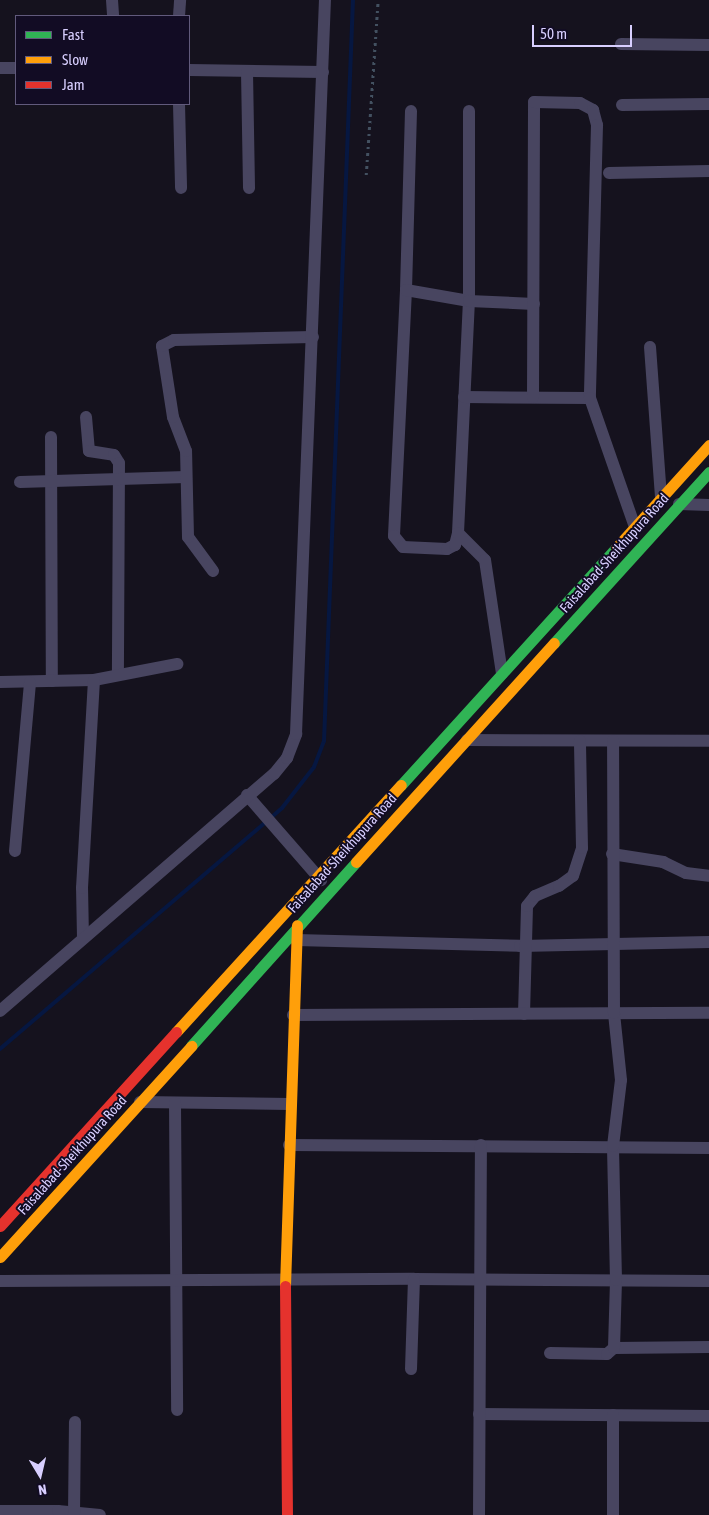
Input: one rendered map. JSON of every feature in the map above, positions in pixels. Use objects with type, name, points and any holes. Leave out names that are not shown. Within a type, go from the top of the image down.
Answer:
[{"type":"main road","name":"Faisalabad-Sheikhupura Road","points":[[0,1226],[709,446]]},
{"type":"main road","name":"Faisalabad-Sheikhupura Road","points":[[0,1257],[329,889],[709,472]]},
{"type":"main road","points":[[287,1515],[284,1408],[286,1279],[297,925]]},
{"type":"street","points":[[112,0],[113,15]]},
{"type":"street","points":[[179,15],[180,0]]},
{"type":"street","points":[[0,1011],[281,766],[296,734],[326,0]]},
{"type":"street","points":[[621,44],[709,45]]},
{"type":"street","points":[[0,68],[15,68]]},
{"type":"street","points":[[190,70],[323,72]]},
{"type":"street","points":[[247,72],[249,188]]},
{"type":"street","points":[[533,397],[534,102],[580,103],[593,110],[597,125],[590,398],[635,526]]},
{"type":"street","points":[[622,105],[709,104]]},
{"type":"street","points":[[179,105],[181,188]]},
{"type":"street","points":[[410,111],[406,290],[394,536],[403,547],[447,549],[455,545],[458,533],[469,301],[469,111]]},
{"type":"street","points":[[609,173],[709,171]]},
{"type":"street","points":[[406,290],[469,301],[534,304]]},
{"type":"street","points":[[213,570],[188,537],[186,451],[173,417],[161,351],[164,343],[313,337]]},
{"type":"street","points":[[650,346],[661,498]]},
{"type":"street","points":[[464,397],[590,398]]},
{"type":"street","points":[[86,416],[89,451],[116,456],[119,478],[118,675]]},
{"type":"street","points":[[50,436],[52,682]]},
{"type":"street","points":[[20,482],[186,477]]},
{"type":"street","points":[[679,504],[709,505]]},
{"type":"street","points":[[458,533],[485,560],[502,674]]},
{"type":"street","points":[[0,682],[94,680],[177,664]]},
{"type":"street","points":[[83,938],[82,888],[94,680]]},
{"type":"street","points":[[15,851],[30,682]]},
{"type":"street","points":[[466,740],[709,741]]},
{"type":"street","points":[[524,1014],[525,911],[530,899],[564,884],[573,876],[579,862],[584,837],[580,741]]},
{"type":"street","points":[[613,741],[614,1013],[621,1080],[613,1146],[616,1280],[614,1348]]},
{"type":"street","points":[[247,795],[329,889]]},
{"type":"street","points":[[612,854],[663,862],[686,873],[709,876]]},
{"type":"street","points":[[296,940],[524,946],[709,942]]},
{"type":"street","points":[[293,1015],[709,1013]]},
{"type":"street","points":[[138,1102],[290,1104]]},
{"type":"street","points":[[175,1103],[174,1281],[177,1410]]},
{"type":"street","points":[[289,1145],[709,1148]]},
{"type":"street","points":[[479,1515],[481,1145]]},
{"type":"street","points":[[0,1281],[286,1279],[709,1281]]},
{"type":"street","points":[[411,1369],[414,1279]]},
{"type":"street","points":[[550,1353],[604,1354],[614,1348],[709,1347]]},
{"type":"street","points":[[479,1414],[709,1416]]},
{"type":"street","points":[[613,1415],[613,1515]]},
{"type":"street","points":[[74,1513],[75,1422]]},
{"type":"street","points":[[0,1511],[100,1515]]},
{"type":"path","points":[[366,175],[378,0]]},
{"type":"waterway","points":[[0,1049],[282,808],[314,767],[324,741],[353,0]]},
{"type":"traffic: fast","points":[[554,643],[709,472]]},
{"type":"traffic: fast","points":[[401,785],[616,548]]},
{"type":"traffic: fast","points":[[191,1046],[356,862]]},
{"type":"traffic: slow","points":[[616,548],[709,445]]},
{"type":"traffic: slow","points":[[356,862],[554,643]]},
{"type":"traffic: slow","points":[[176,1032],[401,785]]},
{"type":"traffic: slow","points":[[285,1286],[297,925]]},
{"type":"traffic: slow","points":[[0,1257],[191,1046]]},
{"type":"traffic: jam","points":[[0,1226],[176,1032]]},
{"type":"traffic: jam","points":[[285,1286],[287,1515]]}]
